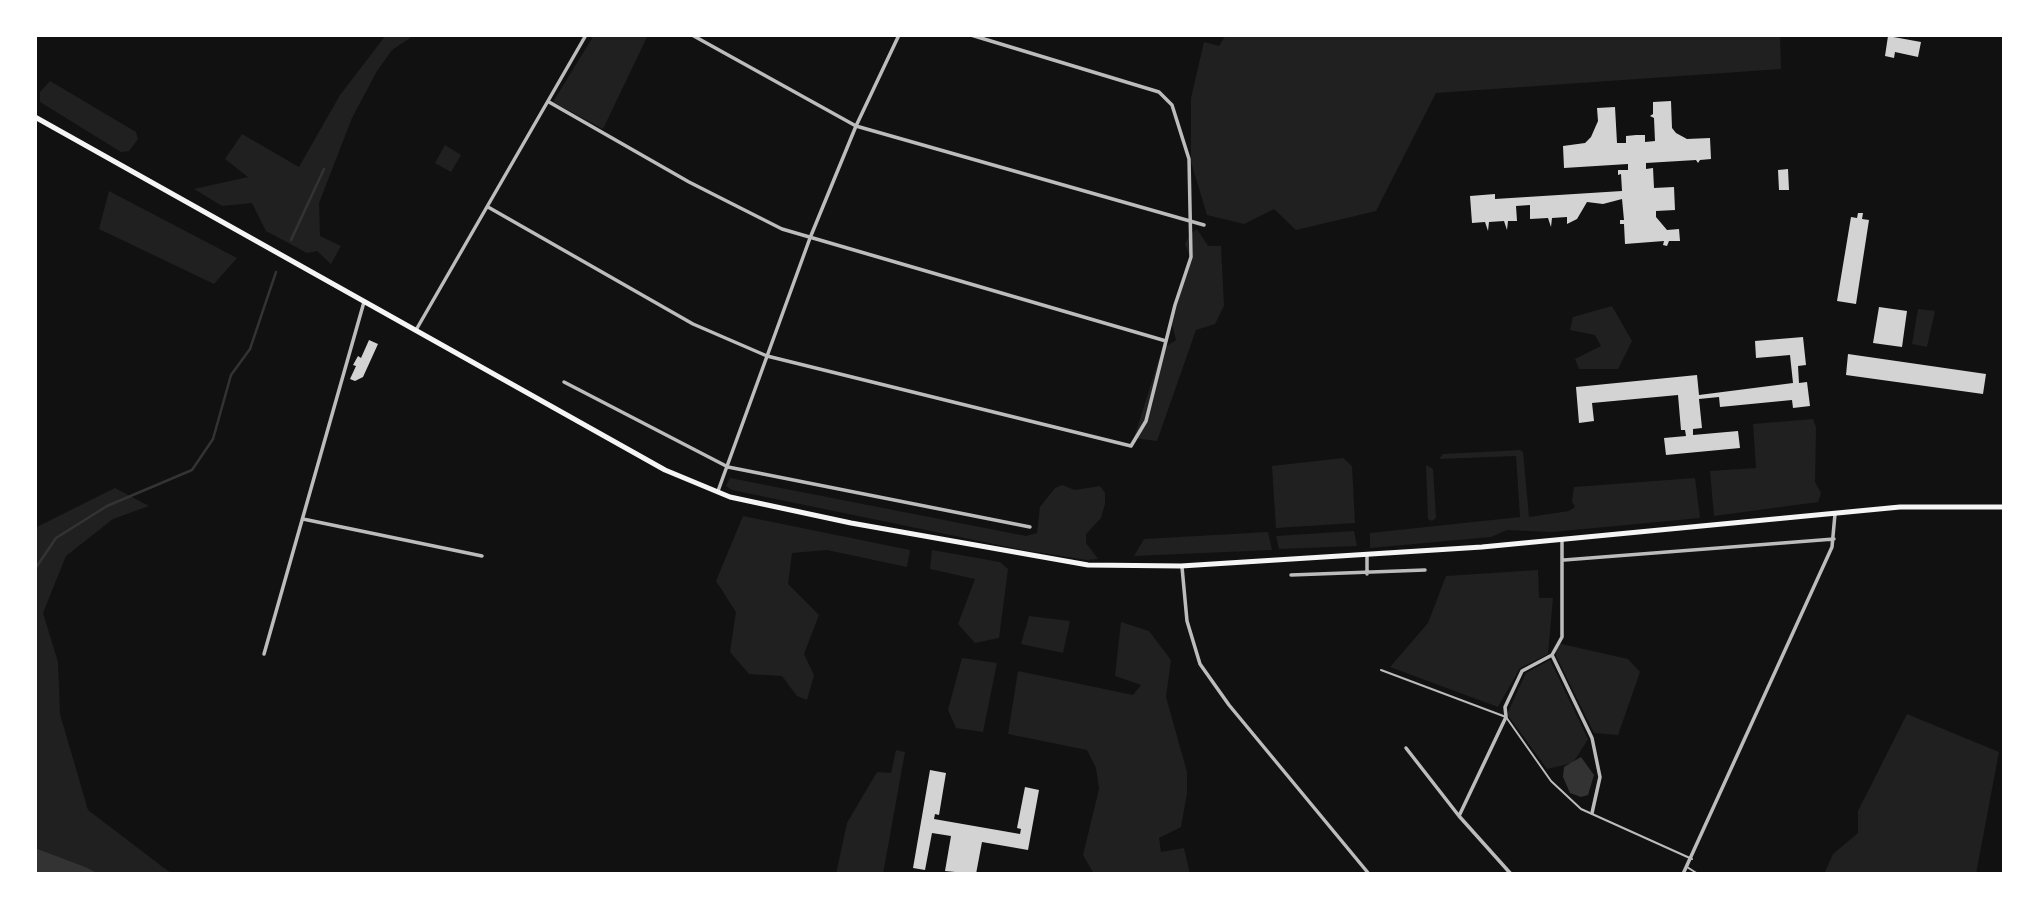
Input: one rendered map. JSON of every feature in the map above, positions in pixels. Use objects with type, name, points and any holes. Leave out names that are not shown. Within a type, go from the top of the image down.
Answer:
[{"type":"main road","points":[[35,117],[665,470],[718,493],[851,523],[1088,565],[1181,566],[1562,540],[1940,505],[2004,507]]},
{"type":"street","points":[[415,331],[586,35]]},
{"type":"street","points":[[692,35],[856,126],[1204,225]]},
{"type":"street","points":[[718,493],[810,238],[856,126],[899,35]]},
{"type":"street","points":[[488,207],[693,324],[767,356],[1131,446],[1146,421],[1191,257],[1189,159],[1172,105],[1159,92],[971,35]]},
{"type":"street","points":[[549,102],[689,182],[782,229],[1166,341]]},
{"type":"street","points":[[264,654],[364,302]]},
{"type":"street","points":[[564,382],[728,467],[1030,527]]},
{"type":"street","points":[[1683,874],[1835,539],[1835,513]]},
{"type":"street","points":[[303,519],[482,556]]},
{"type":"street","points":[[1564,560],[1835,539]]},
{"type":"street","points":[[1459,816],[1506,717],[1505,707],[1522,671],[1552,655],[1562,636],[1562,540]]},
{"type":"street","points":[[1367,555],[1367,574]]},
{"type":"street","points":[[1181,566],[1187,621],[1200,664],[1229,705],[1369,874]]},
{"type":"street","points":[[1291,575],[1425,570]]},
{"type":"street","points":[[1552,655],[1592,738],[1600,777],[1592,813]]},
{"type":"street","points":[[1406,748],[1459,816],[1511,874]]},
{"type":"lane","points":[[1381,670],[1506,717],[1551,781],[1581,809],[1692,859]]},
{"type":"lane","points":[[1686,866],[1698,874]]},
{"type":"shaded area","points":[[386,35],[411,35],[392,50],[377,71],[352,118],[319,203],[320,236],[341,246],[331,264],[317,251],[307,253],[266,231],[252,203],[222,206],[194,189],[248,177],[225,159],[242,134],[299,167],[340,95]]},
{"type":"shaded area","points":[[594,35],[648,35],[603,129],[553,102]]},
{"type":"shaded area","points":[[1226,35],[1780,35],[1781,69],[1436,93],[1376,211],[1296,230],[1274,209],[1244,224],[1207,215],[1191,162],[1191,98],[1204,42],[1219,46]]},
{"type":"shaded area","points":[[50,81],[136,132],[138,139],[129,151],[121,152],[40,102],[40,92]]},
{"type":"shaded area","points":[[445,145],[461,155],[451,172],[435,163]]},
{"type":"shaded area","points":[[109,191],[237,258],[214,284],[99,229]]},
{"type":"shaded area","points":[[1197,229],[1208,246],[1221,246],[1224,306],[1215,324],[1196,330],[1157,441],[1134,438],[1162,349],[1176,340],[1172,324],[1190,257],[1185,244],[1190,234]]},
{"type":"shaded area","points":[[1612,306],[1632,341],[1618,369],[1579,369],[1575,359],[1601,346],[1595,335],[1570,330],[1573,317]]},
{"type":"shaded area","points":[[1918,309],[1935,311],[1927,347],[1912,344]]},
{"type":"shaded area","points":[[1813,419],[1816,427],[1815,482],[1821,493],[1818,502],[1714,516],[1710,471],[1756,468],[1753,424]]},
{"type":"shaded area","points":[[1523,452],[1529,517],[1569,511],[1575,507],[1572,501],[1574,487],[1695,478],[1700,518],[1552,532],[1507,530],[1491,537],[1370,548],[1370,533],[1520,517],[1516,456],[1439,459],[1443,454]]},
{"type":"shaded area","points":[[1343,458],[1352,466],[1355,523],[1276,528],[1272,466]]},
{"type":"shaded area","points":[[1426,465],[1433,469],[1436,518],[1432,521],[1428,519]]},
{"type":"shaded area","points":[[730,478],[1026,536],[1037,533],[1040,507],[1055,488],[1062,485],[1075,490],[1100,486],[1105,493],[1101,518],[1086,534],[1086,543],[1098,559],[1087,560],[1023,550],[732,490],[726,486]]},
{"type":"shaded area","points":[[115,488],[149,506],[113,519],[66,556],[43,613],[58,662],[60,714],[88,810],[168,871],[178,874],[99,874],[35,848],[35,528]]},
{"type":"shaded area","points":[[743,516],[910,550],[907,567],[827,550],[792,553],[788,584],[819,615],[804,654],[814,675],[807,700],[797,696],[782,676],[749,674],[730,652],[736,612],[716,581]]},
{"type":"shaded area","points":[[1354,531],[1357,546],[1279,549],[1276,536]]},
{"type":"shaded area","points":[[1268,532],[1272,550],[1134,556],[1144,539]]},
{"type":"shaded area","points":[[932,550],[1000,562],[1008,569],[999,638],[975,643],[958,624],[975,579],[930,569]]},
{"type":"shaded area","points":[[1538,570],[1539,598],[1553,598],[1548,654],[1520,668],[1498,707],[1390,667],[1428,623],[1446,576]]},
{"type":"shaded area","points":[[1029,616],[1070,621],[1063,653],[1021,644]]},
{"type":"shaded area","points":[[1121,622],[1149,631],[1171,660],[1166,697],[1187,772],[1187,793],[1181,827],[1159,838],[1161,852],[1184,848],[1190,874],[1094,874],[1083,855],[1099,789],[1096,768],[1087,750],[1008,734],[1018,671],[1133,695],[1141,685],[1115,676]]},
{"type":"shaded area","points":[[1557,643],[1628,659],[1640,672],[1618,735],[1594,733],[1556,656]]},
{"type":"shaded area","points":[[962,658],[997,663],[983,732],[956,728],[948,710]]},
{"type":"shaded area","points":[[1550,660],[1588,739],[1573,763],[1547,769],[1507,714],[1526,673]]},
{"type":"shaded area","points":[[1907,714],[1999,752],[1976,874],[1824,874],[1833,854],[1858,833],[1858,811]]},
{"type":"shaded area","points":[[896,750],[905,752],[883,874],[836,874],[847,823],[877,772],[891,773]]},
{"type":"shaded area","points":[[1581,757],[1594,775],[1588,795],[1581,797],[1570,793],[1563,777],[1564,767]]},
{"type":"shaded area","points":[[35,848],[85,867],[99,874],[35,874]]},
{"type":"building","points":[[1888,36],[1921,42],[1918,57],[1895,52],[1894,58],[1885,56]]},
{"type":"building","points":[[1671,101],[1672,128],[1676,133],[1687,139],[1710,138],[1711,159],[1700,160],[1698,163],[1696,160],[1646,163],[1646,169],[1653,168],[1654,188],[1674,187],[1675,210],[1656,211],[1656,217],[1667,230],[1679,229],[1680,241],[1669,241],[1667,246],[1663,245],[1664,241],[1625,244],[1624,224],[1620,224],[1620,220],[1624,220],[1622,199],[1603,204],[1587,202],[1577,219],[1567,224],[1567,217],[1552,218],[1551,227],[1548,218],[1530,219],[1530,205],[1516,206],[1517,221],[1508,221],[1507,230],[1504,221],[1489,222],[1488,231],[1485,222],[1472,223],[1470,196],[1495,194],[1495,199],[1622,191],[1621,174],[1618,175],[1618,170],[1628,170],[1628,164],[1564,168],[1563,146],[1585,143],[1591,137],[1598,121],[1597,108],[1615,107],[1617,143],[1626,143],[1626,136],[1636,135],[1645,135],[1645,142],[1655,141],[1654,118],[1650,116],[1653,114],[1653,102]]},
{"type":"building","points":[[1788,169],[1789,190],[1779,190],[1778,170]]},
{"type":"building","points":[[1858,213],[1863,213],[1862,219],[1869,220],[1856,304],[1837,301],[1851,217],[1857,218]]},
{"type":"building","points":[[1879,307],[1907,311],[1902,347],[1873,343]]},
{"type":"building","points":[[1803,337],[1806,365],[1798,366],[1799,383],[1807,382],[1810,406],[1793,408],[1792,400],[1720,407],[1719,397],[1699,399],[1702,428],[1693,429],[1693,435],[1738,431],[1740,448],[1666,455],[1664,438],[1686,436],[1685,430],[1681,430],[1678,395],[1592,403],[1594,421],[1579,423],[1576,387],[1697,375],[1699,395],[1793,383],[1790,355],[1756,358],[1755,341]]},
{"type":"building","points":[[369,340],[378,344],[363,377],[355,381],[350,379],[356,366],[353,365],[358,356],[361,358]]},
{"type":"building","points":[[1848,354],[1986,374],[1983,394],[1846,375]]},
{"type":"building","points":[[930,770],[946,773],[939,815],[935,814],[934,819],[1020,834],[1021,829],[1017,828],[1025,787],[1039,790],[1028,850],[982,842],[976,874],[945,871],[951,836],[932,833],[925,870],[913,868]]},
{"type":"waterway","points":[[291,240],[324,169]]},
{"type":"waterway","points":[[35,569],[56,538],[107,506],[192,470],[213,439],[231,375],[250,349],[276,272]]}]
